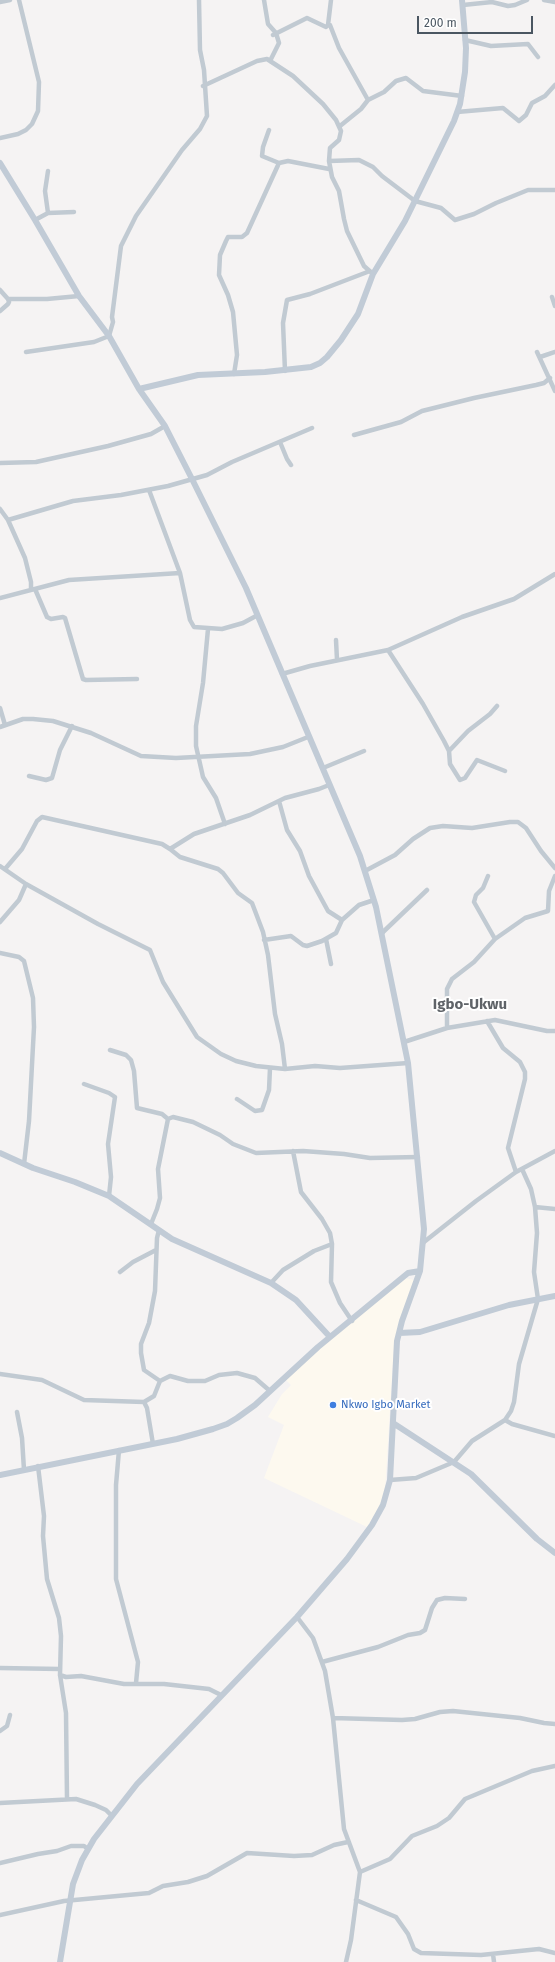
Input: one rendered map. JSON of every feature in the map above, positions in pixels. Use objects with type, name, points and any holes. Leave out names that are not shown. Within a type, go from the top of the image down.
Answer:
[{"type":"main road","points":[[139,389],[198,375],[234,374],[311,367],[320,363],[327,357],[342,340],[358,314],[371,273],[415,201],[457,112],[462,96],[465,72],[465,40],[462,2]]},
{"type":"main road","points":[[0,163],[79,296],[109,336],[139,389],[165,426],[246,588],[256,616],[308,737],[323,768],[365,871],[382,932],[408,1062],[418,1157],[424,1242],[418,1279],[399,1333],[395,1364],[390,1480],[383,1505],[372,1525],[347,1559],[297,1617],[137,1784],[88,1849],[76,1874],[69,1900],[60,1962]]},
{"type":"main road","points":[[0,1153],[24,1164],[109,1196],[187,1247],[271,1283],[296,1300],[330,1337]]},
{"type":"main road","points":[[0,1475],[38,1466],[152,1444],[213,1430],[227,1424],[237,1418],[270,1391],[330,1337],[352,1321],[405,1276],[412,1272],[420,1271]]},
{"type":"main road","points":[[405,1276],[418,1279]]},
{"type":"main road","points":[[399,1333],[420,1332],[435,1329],[509,1305],[555,1296]]},
{"type":"main road","points":[[392,1423],[454,1462],[482,1483],[523,1525],[555,1553]]},
{"type":"street","points":[[0,2],[10,0]]},
{"type":"street","points":[[0,138],[18,134],[26,130],[32,124],[38,111],[38,82],[19,0]]},
{"type":"street","points":[[26,352],[94,342],[109,336],[113,322],[112,317],[121,246],[136,216],[204,121],[207,111],[203,86],[204,70],[199,37],[199,0]]},
{"type":"street","points":[[264,0],[268,24],[279,43],[270,61]]},
{"type":"street","points":[[331,0],[328,25],[330,25],[338,48],[368,100]]},
{"type":"street","points":[[462,2],[492,2],[508,6],[515,5],[526,0]]},
{"type":"street","points":[[544,0],[555,2]]},
{"type":"street","points":[[274,34],[307,18],[323,27],[328,25]]},
{"type":"street","points":[[465,40],[491,46],[528,44],[538,57]]},
{"type":"street","points":[[203,86],[257,61],[267,59],[293,76],[312,92],[340,126],[341,135],[339,140],[330,148],[329,169],[339,191],[347,231],[364,266],[371,273],[310,294],[287,300],[283,323],[285,370]]},
{"type":"street","points":[[340,126],[361,110],[368,100],[384,92],[396,81],[406,78],[423,92],[462,96]]},
{"type":"street","points":[[457,112],[503,108],[519,121],[526,115],[532,103],[545,96],[555,85]]},
{"type":"street","points":[[269,130],[263,147],[262,156],[279,163],[288,161],[329,169]]},
{"type":"street","points":[[329,161],[359,160],[373,167],[382,176],[415,201],[441,208],[455,220],[474,214],[528,190],[555,190]]},
{"type":"street","points":[[234,374],[237,354],[233,312],[228,295],[219,275],[220,255],[228,237],[242,237],[247,233],[279,163]]},
{"type":"street","points":[[48,171],[45,191],[48,213]]},
{"type":"street","points":[[35,220],[48,213],[74,212]]},
{"type":"street","points":[[0,290],[9,302],[0,311]]},
{"type":"street","points":[[8,299],[47,300],[79,296]]},
{"type":"street","points":[[552,297],[555,306]]},
{"type":"street","points":[[537,352],[555,391]]},
{"type":"street","points":[[540,357],[555,352]]},
{"type":"street","points":[[354,435],[401,422],[422,411],[544,383],[550,378]]},
{"type":"street","points":[[0,463],[36,462],[108,446],[151,434],[165,426]]},
{"type":"street","points":[[8,520],[73,501],[149,490],[207,475],[232,462],[312,428]]},
{"type":"street","points":[[280,442],[287,459],[292,465]]},
{"type":"street","points":[[149,490],[180,574],[191,624],[194,627],[208,629],[233,626],[256,616]]},
{"type":"street","points":[[0,509],[8,520],[25,558],[33,589],[47,616],[51,619],[65,618],[83,678],[86,680],[137,679]]},
{"type":"street","points":[[0,598],[69,580],[180,574]]},
{"type":"street","points":[[282,674],[310,666],[388,650],[462,618],[514,599],[555,574]]},
{"type":"street","points":[[208,629],[203,683],[196,726],[198,758],[203,777],[216,798],[225,824]]},
{"type":"street","points":[[336,640],[337,660]]},
{"type":"street","points":[[388,650],[423,704],[448,751],[450,764],[460,780],[465,778],[476,760],[505,771]]},
{"type":"street","points":[[448,751],[468,731],[490,714],[497,706]]},
{"type":"street","points":[[0,708],[2,726],[23,720],[33,719],[72,726],[142,756],[198,758],[250,754],[283,747],[308,737]]},
{"type":"street","points":[[29,776],[46,780],[52,778],[60,750],[72,726]]},
{"type":"street","points":[[323,768],[364,751]]},
{"type":"street","points":[[170,849],[194,834],[225,824],[279,801],[329,785]]},
{"type":"street","points":[[279,801],[287,830],[300,851],[309,876],[328,911],[342,920]]},
{"type":"street","points":[[5,869],[22,849],[37,820],[42,817],[162,844],[180,857],[218,869],[223,873],[235,890],[252,904],[264,940],[285,1069]]},
{"type":"street","points":[[365,871],[395,855],[413,839],[430,828],[443,826],[472,828],[510,822],[518,822],[526,828],[546,858],[555,868]]},
{"type":"street","points":[[0,866],[26,884],[98,924],[150,950],[163,982],[197,1037],[221,1054],[236,1061],[270,1068],[285,1069],[315,1066],[340,1068],[408,1062]]},
{"type":"street","points":[[488,876],[483,888],[476,895],[474,902],[495,939]]},
{"type":"street","points":[[447,1028],[447,989],[452,980],[474,962],[495,939],[525,918],[548,911],[549,891],[555,876]]},
{"type":"street","points":[[0,922],[14,906],[26,884]]},
{"type":"street","points":[[382,932],[427,890]]},
{"type":"street","points":[[264,940],[291,936],[303,945],[307,946],[326,939],[336,933],[342,920],[359,905],[374,900]]},
{"type":"street","points":[[326,939],[331,964]]},
{"type":"street","points":[[0,953],[19,958],[24,961],[33,998],[34,1028],[29,1121],[24,1164]]},
{"type":"street","points":[[404,1042],[447,1028],[495,1020],[547,1031],[555,1030]]},
{"type":"street","points":[[487,1021],[503,1048],[520,1062],[525,1075],[508,1148],[516,1172]]},
{"type":"street","points":[[110,1050],[126,1055],[131,1060],[134,1071],[137,1108],[162,1114],[168,1118],[173,1117],[193,1122],[233,1144],[256,1153],[293,1151],[338,1153],[370,1158],[418,1157]]},
{"type":"street","points":[[237,1099],[255,1111],[262,1110],[269,1090],[270,1068]]},
{"type":"street","points":[[84,1084],[115,1097],[108,1144],[111,1177],[109,1196]]},
{"type":"street","points":[[151,1224],[160,1198],[158,1169],[168,1118]]},
{"type":"street","points":[[424,1242],[516,1172],[555,1150]]},
{"type":"street","points":[[293,1151],[301,1192],[322,1219],[330,1233],[332,1244],[331,1282],[340,1303],[352,1321]]},
{"type":"street","points":[[390,1480],[416,1478],[454,1462],[472,1441],[505,1420],[511,1411],[514,1402],[519,1364],[538,1299],[534,1272],[536,1233],[535,1207],[531,1189],[522,1169]]},
{"type":"street","points":[[535,1207],[555,1209]]},
{"type":"street","points":[[159,1230],[156,1250],[154,1291],[149,1323],[141,1344],[141,1353],[144,1370],[160,1381]]},
{"type":"street","points":[[271,1283],[282,1270],[314,1251],[332,1244]]},
{"type":"street","points":[[120,1272],[133,1262],[156,1250]]},
{"type":"street","points":[[0,1374],[42,1380],[84,1400],[144,1402],[154,1396],[160,1381],[170,1376],[188,1380],[205,1381],[214,1376],[237,1373],[255,1378],[270,1391]]},
{"type":"street","points":[[144,1402],[147,1408],[152,1444]]},
{"type":"street","points":[[17,1412],[22,1438],[24,1470]]},
{"type":"street","points":[[505,1420],[512,1424],[555,1436]]},
{"type":"street","points":[[119,1450],[116,1485],[116,1579],[138,1662],[136,1683]]},
{"type":"street","points":[[38,1466],[44,1516],[43,1536],[47,1579],[59,1618],[61,1636],[60,1675],[66,1713],[67,1799]]},
{"type":"street","points":[[322,1662],[378,1647],[408,1635],[420,1633],[425,1630],[432,1608],[438,1600],[445,1598],[465,1598]]},
{"type":"street","points":[[297,1617],[313,1638],[322,1662],[333,1718],[342,1820],[348,1842],[360,1872],[351,1940],[346,1962]]},
{"type":"street","points":[[0,1668],[60,1670]]},
{"type":"street","points":[[60,1675],[66,1677],[80,1676],[124,1684],[164,1684],[209,1689],[221,1695]]},
{"type":"street","points":[[333,1718],[402,1720],[415,1719],[440,1712],[453,1711],[520,1718],[555,1724]]},
{"type":"street","points":[[0,1731],[7,1726],[10,1715]]},
{"type":"street","points":[[360,1872],[390,1859],[412,1836],[437,1826],[449,1818],[465,1799],[532,1771],[555,1766]]},
{"type":"street","points":[[0,1803],[67,1799],[95,1805],[112,1816]]},
{"type":"street","points":[[0,1915],[69,1900],[149,1894],[163,1886],[188,1882],[207,1876],[247,1853],[290,1856],[312,1855],[334,1845],[348,1842]]},
{"type":"street","points":[[0,1863],[57,1851],[72,1846],[84,1846],[88,1849]]},
{"type":"street","points":[[356,1900],[396,1917],[404,1928],[414,1949],[421,1953],[493,1954],[532,1949],[555,1953]]},
{"type":"street","points":[[493,1954],[494,1962]]},
{"type":"shaded area","name":"Nkwo Igbo Market","points":[[405,1278],[414,1280],[394,1346],[385,1491],[378,1509],[367,1527],[264,1478],[284,1425],[268,1417],[282,1394],[291,1385],[285,1379],[322,1346]]},
{"type":"place","name":"Nkwo Igbo Market","points":[[333,1405]]},
{"type":"district","name":"Igbo-Ukwu","points":[[470,1005]]}]
